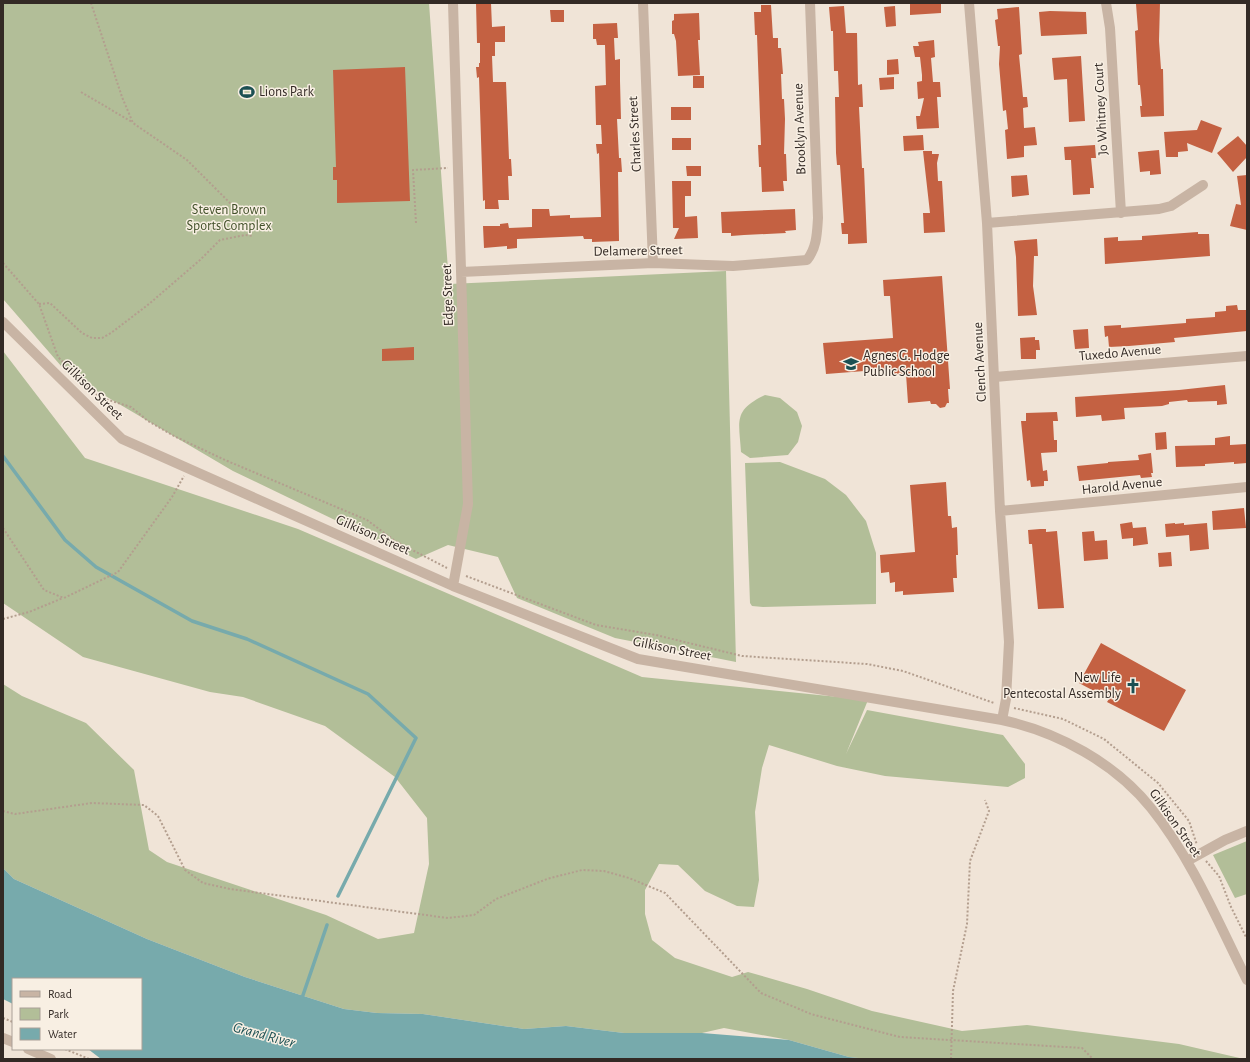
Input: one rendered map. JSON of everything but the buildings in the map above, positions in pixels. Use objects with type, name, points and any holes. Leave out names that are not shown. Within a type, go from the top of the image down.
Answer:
[{"type":"street","name":"Edge Street","points":[[453,3],[468,504],[453,586]]},
{"type":"street","name":"Charles Street","points":[[643,3],[653,263]]},
{"type":"street","name":"Brooklyn Avenue","points":[[810,3],[818,218],[816,240],[812,253]]},
{"type":"street","name":"Clench Avenue","points":[[969,3],[987,223],[1000,511],[1009,642],[1002,720]]},
{"type":"street","name":"Jo Whitney Court","points":[[1106,3],[1110,28],[1121,213]]},
{"type":"street","points":[[987,223],[1159,209],[1171,206],[1203,185]]},
{"type":"street","name":"Delamere Street","points":[[462,272],[653,263],[733,266],[807,260],[812,253]]},
{"type":"street","name":"Gilkison Street","points":[[3,322],[122,439],[453,586],[638,659],[1002,720],[1028,727],[1062,740],[1093,758],[1113,773],[1151,808],[1186,861],[1247,980]]},
{"type":"street","name":"Tuxedo Avenue","points":[[995,377],[1247,356]]},
{"type":"street","name":"Harold Avenue","points":[[1000,511],[1247,488]]},
{"type":"street","points":[[1186,861],[1247,831]]},
{"type":"street","points":[[30,1050],[51,1059]]},
{"type":"path","points":[[91,3],[122,97],[133,123]]},
{"type":"path","points":[[81,92],[133,123],[187,160],[234,207]]},
{"type":"path","points":[[416,223],[414,170],[458,168]]},
{"type":"path","points":[[39,304],[50,303],[82,333],[92,338],[102,338],[149,304],[200,260],[220,240],[245,235],[253,236]]},
{"type":"path","points":[[3,263],[39,304],[58,357],[99,397],[131,407],[148,421],[174,436],[225,460],[368,520],[395,541],[455,572],[596,625],[656,635],[742,656],[866,664],[903,671],[1004,707],[1026,709],[1063,719],[1104,739],[1158,783],[1189,821],[1200,853],[1219,876],[1231,907],[1247,939]]},
{"type":"path","points":[[3,619],[29,612],[64,598],[118,572],[172,497],[189,468]]},
{"type":"path","points":[[3,528],[44,590],[64,598]]},
{"type":"path","points":[[951,1059],[953,1040],[953,991],[967,924],[970,860],[989,811],[985,800]]},
{"type":"path","points":[[3,811],[15,814],[92,803],[144,805],[158,816],[185,870],[203,883],[230,889],[448,918],[474,915],[496,900],[547,879],[582,870],[604,871],[629,878],[665,893],[761,993],[811,1014],[900,1037],[1082,1048],[1094,1059]]},
{"type":"path","points":[[67,1050],[89,1059]]},
{"type":"green space","name":"Steven Brown Sports Complex","points":[[3,3],[429,3],[449,284],[726,271],[736,662],[615,638],[517,598],[498,557],[448,545],[416,559],[233,471],[68,374],[3,299]]},
{"type":"green space","points":[[3,351],[85,458],[298,529],[642,677],[868,700],[846,754],[867,710],[1003,735],[1025,764],[1025,778],[1008,787],[885,776],[837,766],[769,745],[762,768],[755,812],[759,880],[754,907],[737,906],[705,891],[678,865],[659,864],[645,890],[645,914],[652,940],[675,958],[732,977],[748,972],[807,989],[872,1011],[962,1031],[1027,1025],[1179,1044],[1244,1059],[867,1059],[849,1057],[789,1040],[724,1028],[702,1033],[624,1033],[566,1026],[524,1029],[423,1014],[377,1013],[344,1009],[245,977],[147,939],[14,879],[3,868],[3,684],[22,696],[86,723],[134,770],[149,850],[167,862],[326,915],[378,939],[414,933],[429,864],[427,818],[395,777],[325,726],[243,697],[210,692],[83,657],[3,603]]},
{"type":"green space","points":[[765,395],[780,398],[797,412],[802,426],[798,442],[788,455],[750,458],[741,452],[739,432],[740,418],[747,406]]},
{"type":"green space","points":[[780,462],[825,479],[846,495],[866,521],[876,553],[876,604],[752,606],[750,603],[745,463]]},
{"type":"green space","points":[[1247,841],[1247,894],[1235,898],[1213,855]]},
{"type":"water","name":"Grand River","points":[[3,868],[14,879],[147,939],[245,977],[344,1009],[377,1013],[423,1014],[524,1029],[566,1026],[624,1033],[702,1033],[789,1040],[849,1057],[867,1059],[101,1059],[89,1050],[142,1050],[142,978],[12,978],[12,1004],[3,999]]},
{"type":"waterway","points":[[3,456],[65,540],[96,567],[192,621],[247,639],[368,694],[416,738],[338,896]]},
{"type":"waterway","points":[[302,998],[327,925]]},
{"type":"place","name":"Lions Park","points":[[247,92]]},
{"type":"place","name":"Agnes G. Hodge Public School","points":[[851,364]]},
{"type":"place","name":"New Life Pentecostal Assembly","points":[[1133,686]]}]
